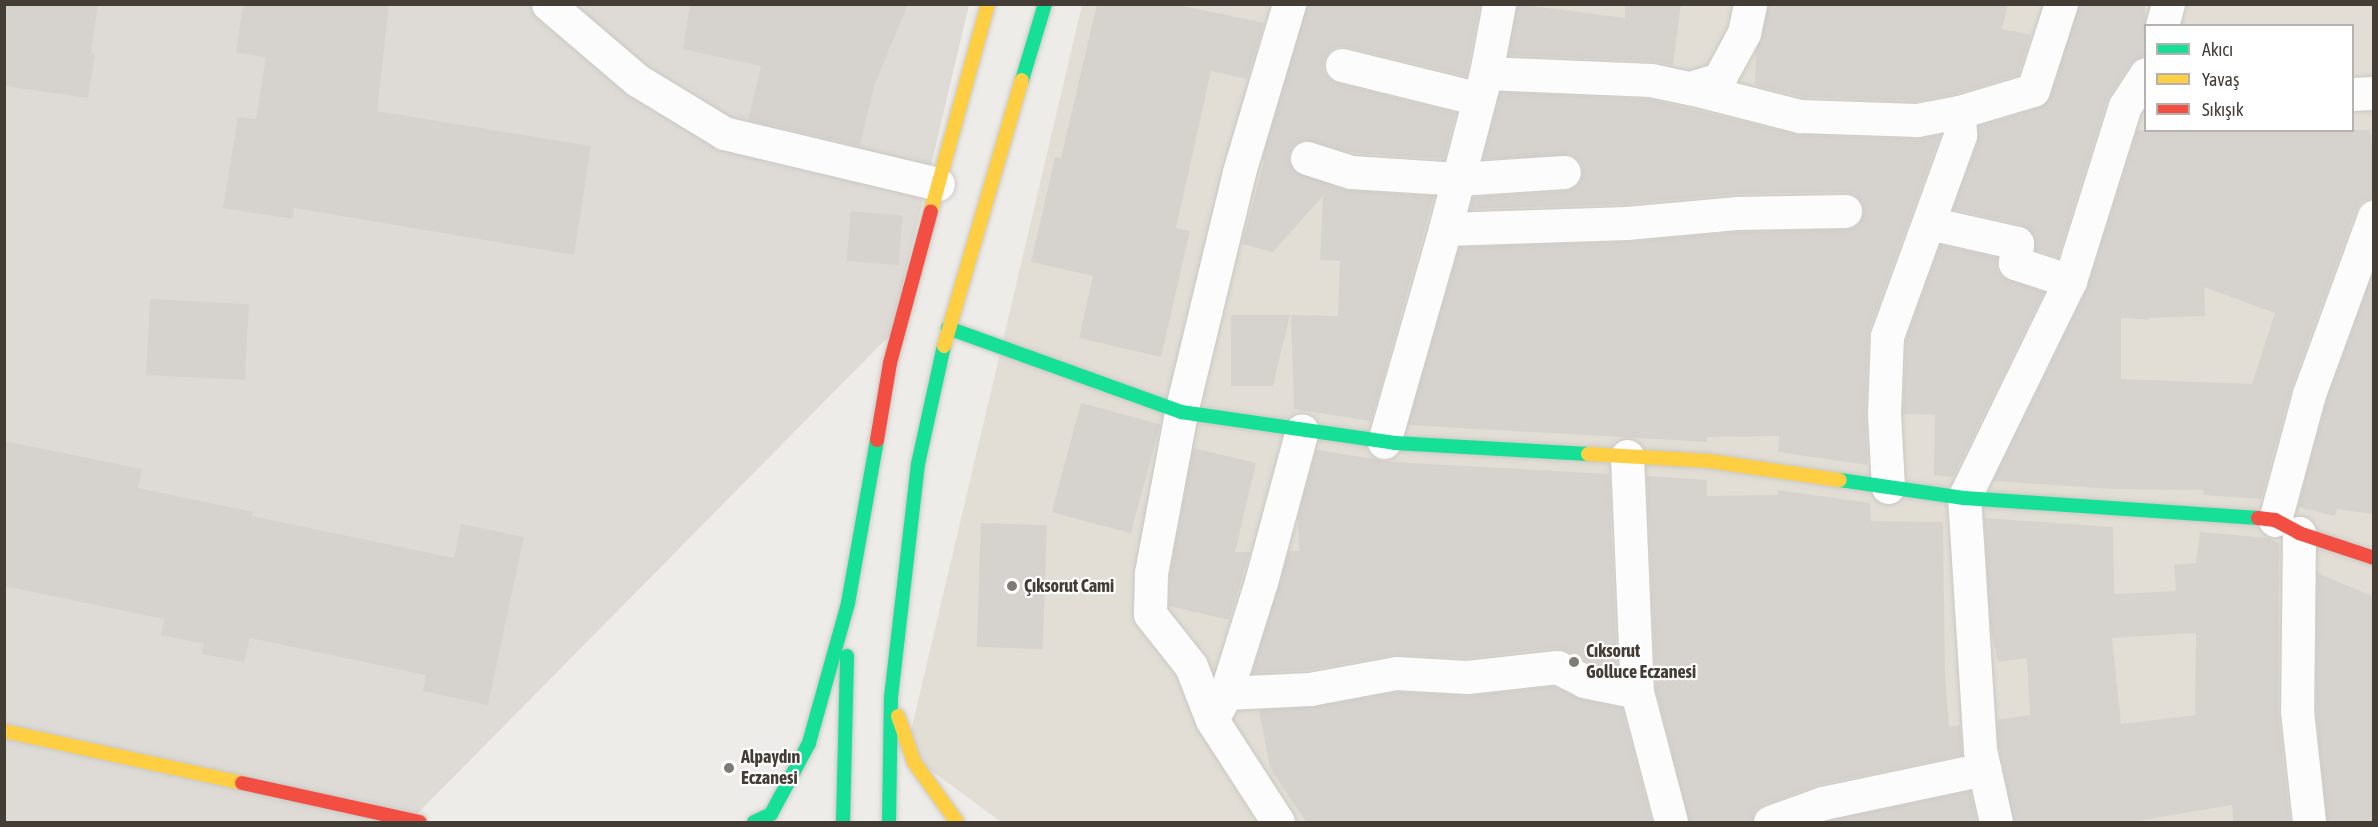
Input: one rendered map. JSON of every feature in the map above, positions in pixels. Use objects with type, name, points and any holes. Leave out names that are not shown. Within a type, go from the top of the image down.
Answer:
[{"type":"main road","points":[[754,822],[771,814],[809,743],[848,603],[890,363],[988,4]]},
{"type":"main road","points":[[889,822],[891,697],[918,464],[948,328],[1045,4]]},
{"type":"main road","points":[[948,328],[1181,412],[1384,442],[1710,461],[1964,498],[2287,526],[2373,558]]},
{"type":"main road","points":[[843,822],[848,603]]},
{"type":"main road","points":[[891,697],[914,762],[957,822]]},
{"type":"main road","points":[[4,731],[391,819],[420,822]]},
{"type":"street","points":[[548,4],[637,81],[724,133],[938,184]]},
{"type":"street","points":[[1278,822],[1219,706],[1150,614],[1151,573],[1181,412],[1239,172],[1289,4]]},
{"type":"street","points":[[1384,442],[1445,230],[1482,86],[1499,4]]},
{"type":"street","points":[[1690,88],[1719,79],[1744,33],[1750,4]]},
{"type":"street","points":[[1342,65],[1482,86],[1652,80],[1800,116],[1917,120],[1959,112],[2033,90],[2061,4]]},
{"type":"street","points":[[2163,24],[2168,4]]},
{"type":"street","points":[[1996,822],[1980,750],[1964,498],[2070,281],[2144,77]]},
{"type":"street","points":[[2354,94],[2373,93]]},
{"type":"street","points":[[1888,487],[1884,413],[1887,336],[1960,135],[1959,112]]},
{"type":"street","points":[[1308,158],[1351,172],[1458,179],[1564,172]]},
{"type":"street","points":[[1445,230],[1627,223],[1736,213],[1845,211]]},
{"type":"street","points":[[2309,822],[2297,711],[2287,526],[2309,394],[2373,216]]},
{"type":"street","points":[[1929,223],[2017,243],[2015,263],[2070,281]]},
{"type":"street","points":[[1219,706],[1261,582],[1302,430]]},
{"type":"street","points":[[1627,456],[1637,692],[1671,822]]},
{"type":"street","points":[[1219,706],[1396,673],[1467,677],[1557,667],[1584,681],[1637,692]]},
{"type":"street","points":[[1770,822],[1822,803],[1984,769]]},
{"type":"shaded area","points":[[5,5],[969,5],[891,334],[409,822],[5,822]]},
{"type":"shaded area","points":[[1082,5],[2373,5],[2373,822],[1001,822],[906,752]]},
{"type":"building","points":[[4,4],[98,4],[91,53],[95,54],[88,98],[4,86]]},
{"type":"building","points":[[243,4],[389,4],[377,111],[591,146],[574,255],[294,208],[293,219],[223,208],[238,117],[256,119],[266,57],[236,53]]},
{"type":"building","points":[[690,4],[908,4],[874,86],[860,146],[748,120],[761,66],[683,49]]},
{"type":"building","points":[[1097,4],[1173,4],[1264,23],[1247,79],[1211,71],[1176,228],[1190,231],[1161,357],[1079,338],[1093,276],[1031,262],[1055,157],[1061,158]]},
{"type":"building","points":[[1307,4],[1480,4],[1466,76],[1347,47],[1337,47],[1329,52],[1324,61],[1324,71],[1337,83],[1456,113],[1444,159],[1354,153],[1304,140],[1295,144],[1289,153],[1289,163],[1294,171],[1345,190],[1434,196],[1371,421],[1294,409],[1291,315],[1338,316],[1340,261],[1320,260],[1323,196],[1273,252],[1242,244],[1264,161],[1262,160]]},
{"type":"building","points":[[1517,4],[1625,18],[1625,4],[1681,4],[1673,65],[1652,61],[1508,55]]},
{"type":"building","points":[[1768,4],[2008,4],[2002,29],[2031,35],[2018,75],[1955,94],[1916,101],[1803,97],[1755,85],[1756,50],[1762,37]]},
{"type":"building","points":[[2079,4],[2145,4],[2144,56],[2131,63],[2107,100],[2058,257],[2035,250],[2034,236],[2022,225],[1953,209],[1978,141],[1978,126],[2038,108],[2051,96]]},
{"type":"building","points":[[1500,92],[1649,99],[1799,135],[1917,139],[1940,135],[1869,330],[1865,412],[1868,465],[1778,452],[1779,436],[1707,437],[1707,442],[1408,425],[1459,247],[1628,242],[1737,232],[1845,230],[1855,227],[1862,220],[1864,210],[1861,201],[1854,194],[1845,192],[1736,194],[1626,204],[1470,209],[1473,197],[1565,191],[1575,187],[1581,180],[1583,170],[1580,162],[1572,155],[1483,159]]},
{"type":"building","points":[[2137,130],[2144,130],[2144,132],[2354,132],[2354,130],[2370,130],[2373,149],[2373,198],[2362,201],[2356,210],[2291,388],[2261,499],[2203,495],[2204,490],[2113,489],[1993,481],[2087,289]],"holes":[[[2204,287],[2275,313],[2252,384],[2121,379],[2121,318],[2149,320],[2149,318],[2205,316]]]},
{"type":"building","points":[[851,211],[903,216],[898,265],[847,261]]},
{"type":"building","points":[[1940,245],[1997,258],[1997,269],[2002,277],[2044,292],[1953,477],[1934,475],[1935,415],[1903,414],[1906,340]]},
{"type":"building","points":[[2373,272],[2373,514],[2337,509],[2335,516],[2298,507],[2327,400]]},
{"type":"building","points":[[150,299],[249,304],[245,380],[146,375]]},
{"type":"building","points":[[1231,315],[1290,315],[1273,386],[1231,386]]},
{"type":"building","points":[[1081,403],[1160,424],[1131,533],[1052,512]]},
{"type":"building","points":[[4,441],[142,469],[138,488],[253,512],[252,516],[454,558],[461,524],[524,537],[488,705],[423,691],[426,675],[250,638],[244,662],[202,654],[204,644],[161,635],[164,619],[4,586]]},
{"type":"building","points":[[1193,448],[1256,463],[1235,552],[1250,552],[1229,620],[1169,606],[1170,575]]},
{"type":"building","points":[[1316,450],[1394,462],[1609,474],[1617,669],[1590,663],[1566,650],[1555,648],[1466,658],[1393,655],[1308,670],[1252,673],[1289,551],[1299,551],[1298,517]]},
{"type":"building","points":[[1647,476],[1707,480],[1707,496],[1778,495],[1778,490],[1870,503],[1871,521],[1943,522],[1945,675],[1949,727],[1960,725],[1962,755],[1817,785],[1763,805],[1755,810],[1752,822],[1689,822],[1656,689]]},
{"type":"building","points":[[1984,518],[2113,527],[2114,594],[2176,591],[2174,565],[2196,563],[2200,532],[2269,538],[2279,544],[2278,711],[2290,822],[2233,822],[2232,805],[2131,822],[2014,822],[1999,747],[1997,720],[2030,715],[2027,658],[1998,662],[1991,629]],"holes":[[[2196,633],[2195,715],[2121,724],[2112,638]]]},
{"type":"building","name":"Çıksorut Cami","points":[[981,523],[1047,525],[1043,649],[977,647]]},
{"type":"building","points":[[2317,573],[2373,596],[2373,822],[2327,822],[2316,710]]},
{"type":"building","points":[[1553,686],[1580,699],[1622,708],[1652,822],[1306,822],[1270,768],[1259,710],[1313,707],[1397,692],[1469,696]]},
{"type":"building","points":[[1970,791],[1977,822],[1824,822],[1828,821]]},
{"type":"traffic: fast","points":[[1022,80],[1045,4]]},
{"type":"traffic: fast","points":[[948,328],[1181,412],[1395,443],[1588,454]]},
{"type":"traffic: fast","points":[[889,822],[891,697],[918,464],[944,346]]},
{"type":"traffic: fast","points":[[754,822],[771,814],[809,743],[848,603],[877,440]]},
{"type":"traffic: fast","points":[[1840,480],[1964,498],[2258,518]]},
{"type":"traffic: fast","points":[[843,822],[847,656]]},
{"type":"traffic: slow","points":[[931,211],[988,4]]},
{"type":"traffic: slow","points":[[944,346],[1022,80]]},
{"type":"traffic: slow","points":[[1588,454],[1709,461],[1840,480]]},
{"type":"traffic: slow","points":[[898,716],[914,762],[957,822]]},
{"type":"traffic: slow","points":[[4,731],[242,783]]},
{"type":"traffic: jam","points":[[877,440],[890,363],[931,211]]},
{"type":"traffic: jam","points":[[2258,518],[2275,520],[2299,533],[2374,558]]},
{"type":"traffic: jam","points":[[242,783],[420,822]]},
{"type":"place","name":"Çıksorut Cami","points":[[1012,586]]},
{"type":"place","name":"Cıksorut Golluce Eczanesi","points":[[1574,662]]},
{"type":"place","name":"Alpaydın Eczanesi","points":[[729,768]]}]
